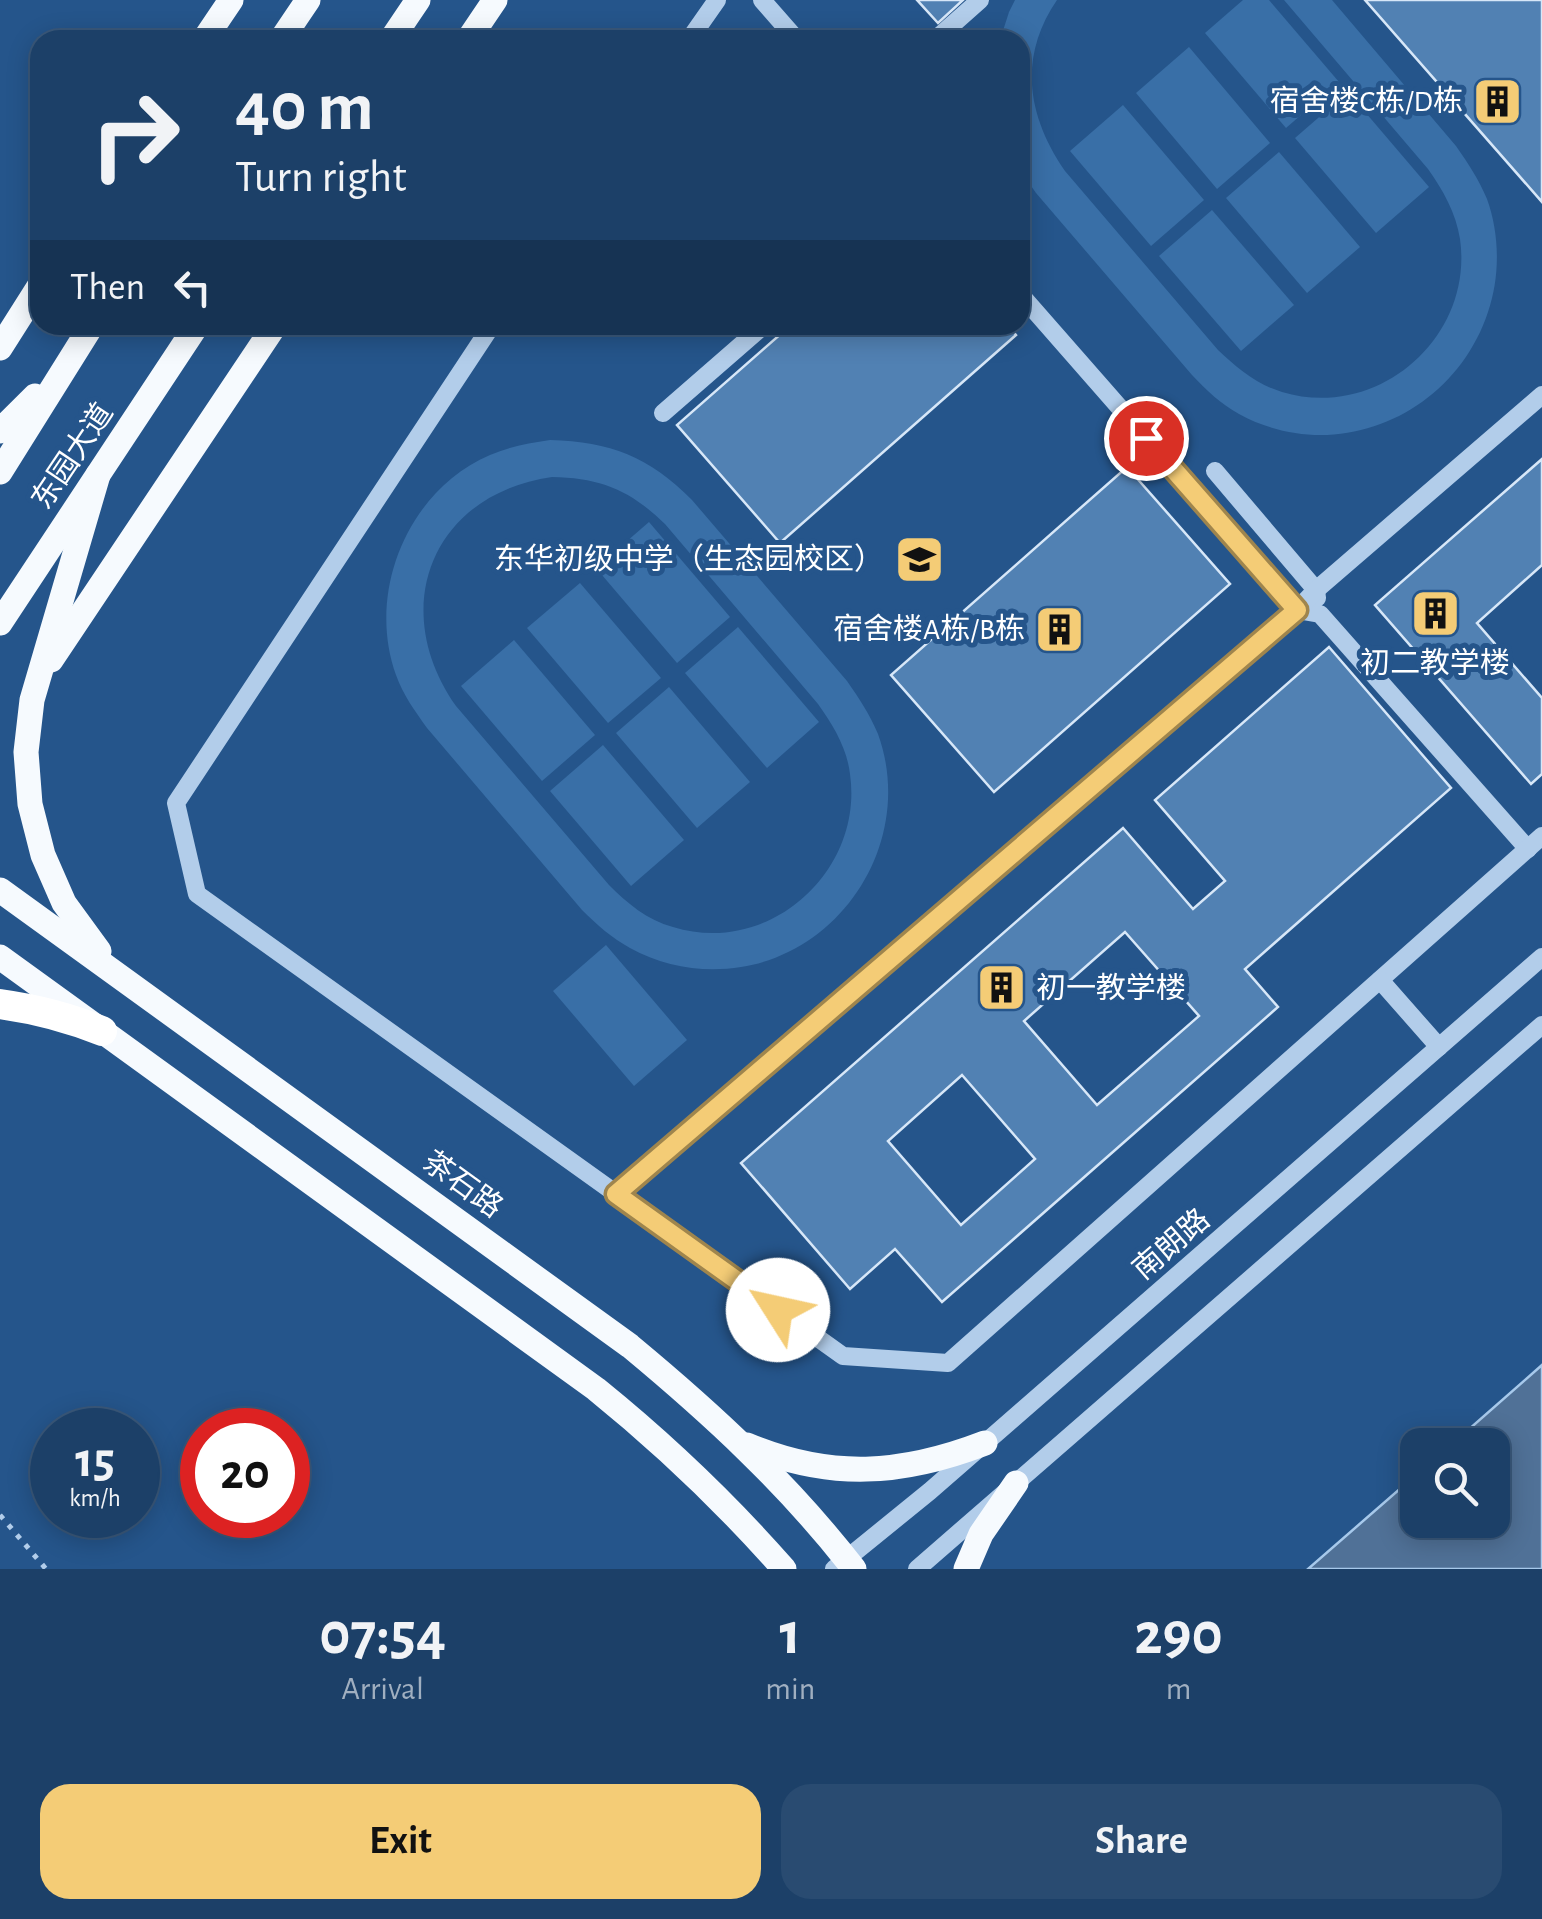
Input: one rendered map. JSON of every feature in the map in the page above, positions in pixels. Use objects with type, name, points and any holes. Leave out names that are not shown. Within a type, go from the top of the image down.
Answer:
[{"type":"highway","points":[[0,1004],[68,1018],[102,1031]]},
{"type":"main road","points":[[211,30],[231,0]]},
{"type":"main road","points":[[288,30],[308,0]]},
{"type":"main road","points":[[398,30],[418,0]]},
{"type":"main road","points":[[475,30],[495,0]]},
{"type":"main road","points":[[0,348],[30,301]]},
{"type":"main road","name":"东园大道","points":[[0,472],[86,335]]},
{"type":"main road","name":"东园大道","points":[[0,622],[191,335]]},
{"type":"main road","points":[[37,681],[268,335]]},
{"type":"main road","points":[[0,431],[67,364]]},
{"type":"main road","points":[[98,474],[32,700],[26,752],[30,804],[43,855],[64,903],[94,946],[130,984]]},
{"type":"main road","name":"茶石路","points":[[0,890],[630,1346],[686,1392],[790,1493],[845,1566]]},
{"type":"main road","points":[[0,957],[596,1389],[701,1480],[784,1569]]},
{"type":"main road","points":[[739,1441],[798,1462],[862,1470],[925,1463],[985,1443]]},
{"type":"main road","points":[[966,1569],[981,1534],[1016,1483]]},
{"type":"street","points":[[696,30],[717,0]]},
{"type":"street","points":[[762,0],[788,30]]},
{"type":"street","points":[[946,30],[980,0]]},
{"type":"street","points":[[1030,305],[1297,610],[1320,614]]},
{"type":"street","points":[[485,335],[176,803],[197,894],[843,1356],[948,1363],[1535,842],[1320,614],[1316,590],[1214,471]]},
{"type":"street","points":[[663,413],[753,335]]},
{"type":"street","points":[[616,1194],[1542,396]]},
{"type":"street","name":"南朗路","points":[[845,1566],[1542,957]]},
{"type":"street","points":[[1380,980],[1439,1047]]},
{"type":"street","points":[[918,1569],[1542,1025]]},
{"type":"path","points":[[0,1515],[46,1569]]},
{"type":"shaded area","points":[[1015,0],[1057,0],[1036,43],[1032,86],[1042,129],[1065,171],[1225,357],[1273,389],[1317,398],[1352,394],[1384,382],[1412,363],[1435,339],[1451,309],[1460,275],[1458,229],[1439,185],[1284,0],[1332,0],[1456,146],[1487,199],[1497,256],[1492,299],[1472,348],[1448,379],[1420,404],[1387,422],[1351,432],[1314,435],[1276,429],[1239,414],[1214,396],[1030,184],[1030,30],[1003,30]]},
{"type":"shaded area","points":[[1243,0],[1269,0],[1339,82],[1286,128],[1205,33]]},
{"type":"shaded area","points":[[1189,47],[1270,143],[1217,189],[1136,93]]},
{"type":"shaded area","points":[[1348,92],[1429,187],[1376,233],[1295,138]]},
{"type":"shaded area","points":[[1123,105],[1204,200],[1151,246],[1070,151]]},
{"type":"shaded area","points":[[1279,152],[1360,247],[1307,293],[1226,198]]},
{"type":"shaded area","points":[[1212,210],[1294,305],[1241,351],[1159,256]]},
{"type":"shaded area","points":[[550,440],[592,444],[627,454],[676,485],[847,681],[875,727],[887,773],[887,811],[879,848],[863,882],[841,913],[812,938],[779,956],[741,967],[699,969],[656,960],[611,936],[582,910],[427,728],[399,682],[388,643],[386,611],[401,547],[416,518],[436,492],[461,471],[497,452]],"holes":[[[552,477],[600,483],[627,494],[665,524],[818,704],[838,737],[850,774],[850,810],[842,843],[825,873],[802,899],[774,918],[743,930],[708,933],[673,927],[638,910],[609,885],[456,706],[435,669],[425,631],[424,595],[433,561],[451,531],[477,506],[511,488]]]},
{"type":"shaded area","points":[[649,522],[730,617],[677,663],[596,568]]},
{"type":"shaded area","points":[[580,583],[661,678],[608,723],[527,628]]},
{"type":"shaded area","points":[[738,627],[819,722],[767,768],[685,673]]},
{"type":"shaded area","points":[[514,640],[595,735],[542,781],[461,686]]},
{"type":"shaded area","points":[[669,687],[750,782],[697,828],[616,733]]},
{"type":"shaded area","points":[[603,745],[684,840],[631,886],[550,791]]},
{"type":"shaded area","points":[[606,945],[687,1040],[634,1086],[553,991]]},
{"type":"shaded area","points":[[1542,1365],[1542,1569],[1308,1569],[1400,1489],[1400,1538],[1510,1538],[1510,1428],[1470,1428]]},
{"type":"building","points":[[917,0],[963,0],[938,23]]},
{"type":"building","name":"宿舍楼C栋/D栋","points":[[1365,0],[1542,0],[1542,202]]},
{"type":"building","name":"宿舍楼A栋/B栋","points":[[780,335],[1016,335],[780,543],[677,425]]},
{"type":"building","name":"初二教学楼","points":[[1542,459],[1542,565],[1477,623],[1542,698],[1542,774],[1531,784],[1375,605]]},
{"type":"building","name":"宿舍楼A栋/B栋","points":[[1127,467],[1230,584],[994,792],[891,675]]},
{"type":"building","name":"初一教学楼","points":[[1329,647],[1451,788],[1245,969],[1278,1007],[942,1302],[895,1249],[850,1289],[741,1163],[1123,828],[1193,909],[1225,881],[1155,800]],"holes":[[[1125,932],[1199,1016],[1097,1105],[1024,1021]],[[962,1075],[1035,1159],[961,1225],[888,1141]]]},
{"type":"place","name":"宿舍楼C栋/D栋","points":[[1498,101]]},
{"type":"place","name":"东华初级中学（生态园校区）","points":[[919,559]]},
{"type":"place","name":"初二教学楼","points":[[1435,614]]},
{"type":"place","name":"宿舍楼A栋/B栋","points":[[1060,629]]},
{"type":"place","name":"初一教学楼","points":[[1001,988]]},
{"type":"route","points":[[778,1310],[616,1194],[1297,610],[1146,438]]}]
